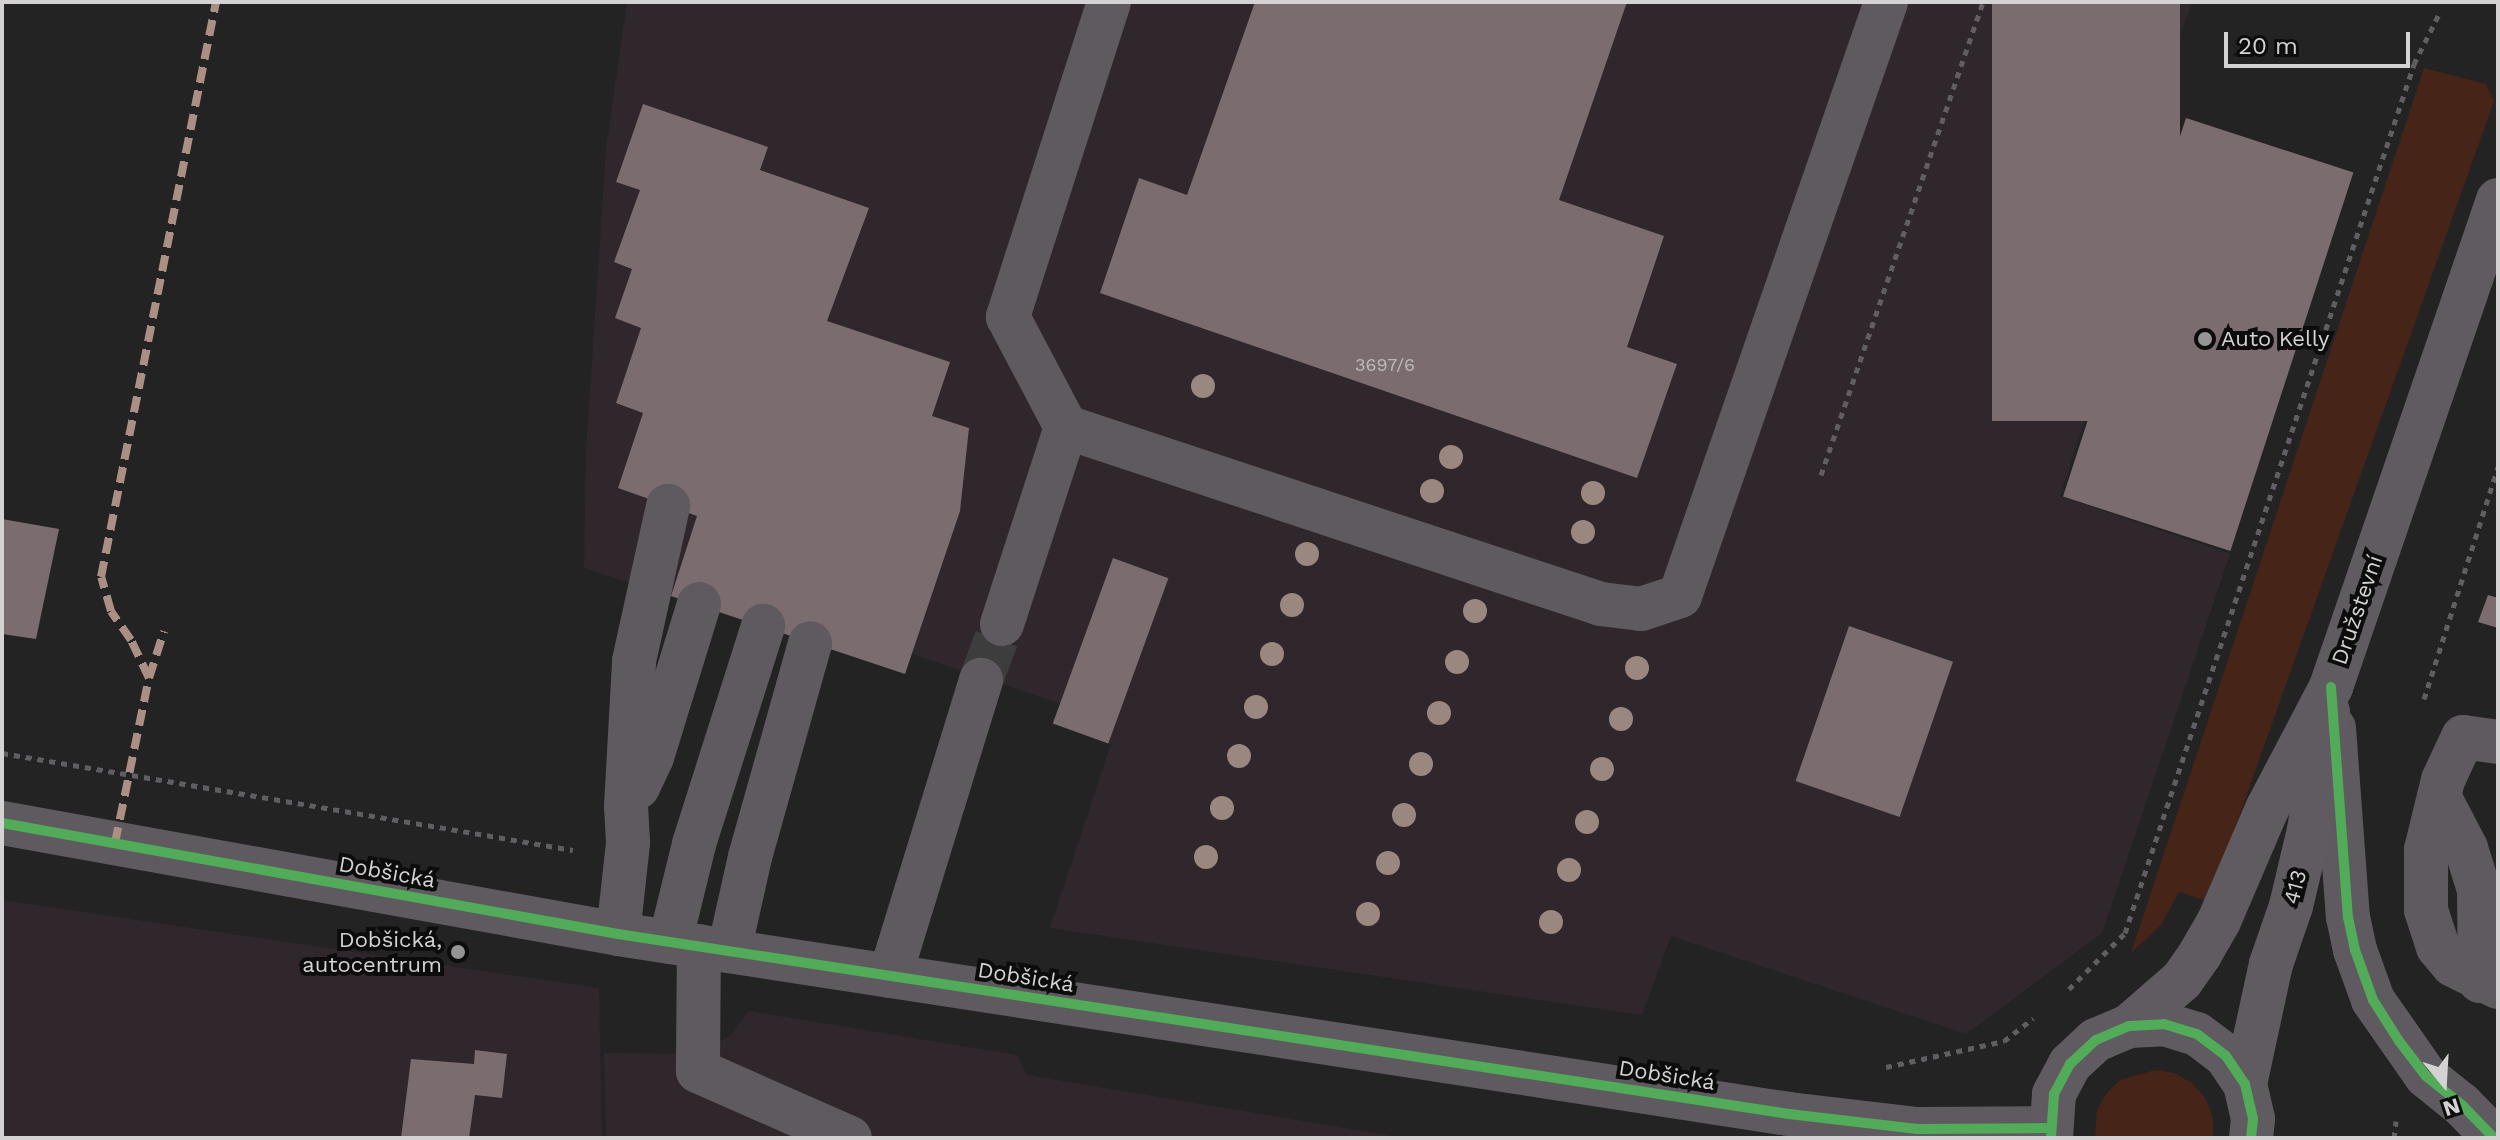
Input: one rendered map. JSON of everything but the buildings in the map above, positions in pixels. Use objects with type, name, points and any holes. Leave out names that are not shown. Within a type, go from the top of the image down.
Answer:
[{"type":"main road","name":"Družstevní","points":[[2129,1026],[2182,980],[2200,954],[2219,921],[2267,809],[2331,687],[2498,200]]},
{"type":"main road","name":"413","points":[[2245,1084],[2271,964],[2291,906],[2309,830],[2331,687]]},
{"type":"main road","points":[[2050,1133],[2054,1094],[2070,1064],[2096,1040],[2129,1026],[2164,1024],[2197,1034],[2226,1056],[2245,1084],[2253,1119],[2251,1138]]},
{"type":"street","points":[[1109,2],[1008,317],[1066,427],[1601,604],[1641,609],[1680,596],[1886,2]]},
{"type":"street","points":[[1002,624],[1066,427]]},
{"type":"street","points":[[618,934],[628,843],[626,806],[634,661],[668,506]]},
{"type":"street","points":[[626,806],[652,757],[699,604]]},
{"type":"street","points":[[763,626],[694,844],[699,946],[698,1071],[850,1138]]},
{"type":"street","points":[[699,946],[750,857],[810,643]]},
{"type":"street","points":[[890,976],[981,680]]},
{"type":"street","points":[[2331,687],[2348,917],[2373,1000],[2426,1076],[2462,1105],[2494,1138]]},
{"type":"street","points":[[2489,984],[2453,965],[2438,947],[2426,910],[2426,850],[2439,796],[2463,737],[2498,742]]},
{"type":"street","name":"Dobšická","points":[[2,823],[618,934],[1860,1130],[2050,1133]]},
{"type":"path","points":[[1821,475],[1983,2]]},
{"type":"path","points":[[2060,996],[2125,933],[2414,64],[2439,14]]},
{"type":"path","points":[[2,753],[575,850]]},
{"type":"path","points":[[1871,1066],[1885,1067],[2004,1041],[2038,1014]]},
{"type":"shaded area","points":[[627,2],[2192,2],[2132,171],[2164,182],[2060,496],[2230,554],[2102,933],[1966,1034],[1671,936],[1642,1015],[1050,928],[1111,744],[1055,724],[1062,704],[912,654],[905,674],[584,568],[586,450],[606,149]]},
{"type":"shaded area","points":[[2424,68],[2486,84],[2494,101],[2218,875],[2204,900],[2179,892],[2161,925],[2131,953]]},
{"type":"shaded area","points":[[2,900],[599,988],[602,1138],[2,1138]]},
{"type":"shaded area","points":[[749,1011],[1017,1055],[1027,1075],[1405,1138],[606,1138],[604,1053],[698,1054],[730,1036]]},
{"type":"shaded area","points":[[2155,1070],[2174,1073],[2192,1083],[2206,1099],[2213,1118],[2213,1138],[2095,1138],[2097,1109],[2107,1093],[2120,1080]]},
{"type":"tunnel","points":[[981,680],[1002,624]]},
{"type":"marked path","points":[[149,678],[131,640],[111,611],[101,577],[216,2]]},
{"type":"marked path","points":[[115,843],[149,678],[164,631]]},
{"type":"cycle path","points":[[2331,687],[2348,917],[2355,950],[2373,1000],[2426,1076],[2462,1105],[2494,1138]]},
{"type":"cycle path","points":[[2,823],[618,934],[1789,1114],[1917,1129],[2049,1128]]},
{"type":"cycle path","points":[[2051,1138],[2054,1094],[2070,1064],[2096,1040],[2129,1026],[2164,1024],[2197,1034],[2226,1056],[2245,1084],[2253,1119],[2251,1138]]},
{"type":"place","name":"Auto Kelly","points":[[2205,339]]},
{"type":"place","name":"Dobšická, autocentrum","points":[[458,952]]}]
